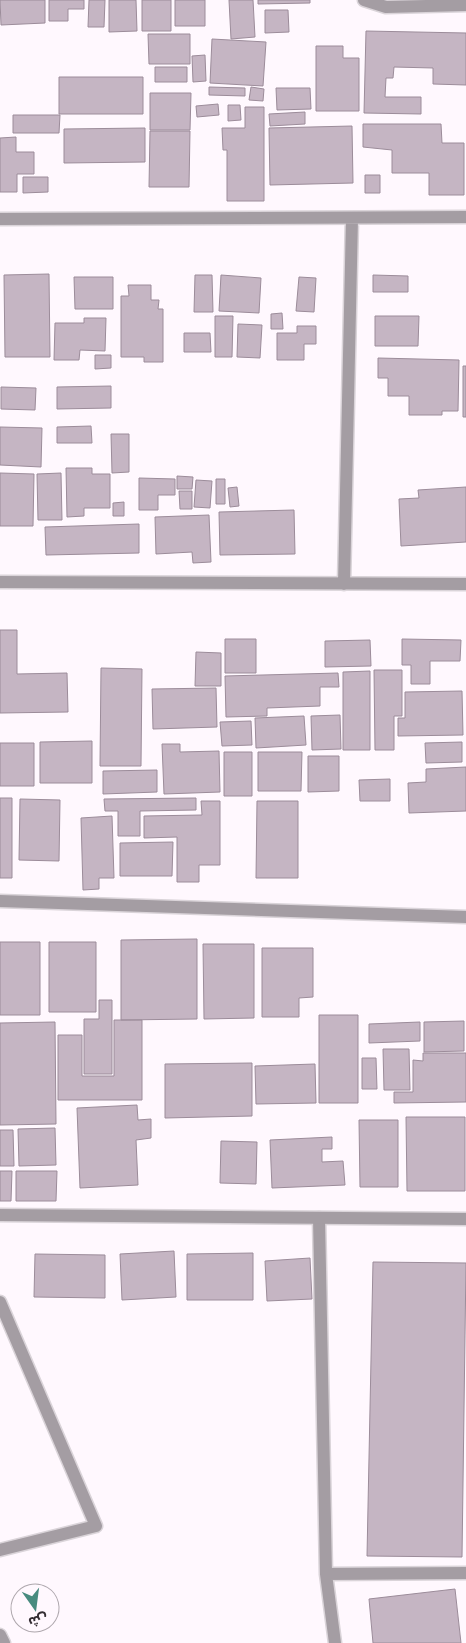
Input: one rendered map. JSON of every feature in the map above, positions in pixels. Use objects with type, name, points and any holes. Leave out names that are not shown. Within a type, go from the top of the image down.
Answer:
[{"type":"street","points":[[364,0],[386,7],[466,5]]},
{"type":"street","points":[[0,219],[466,217]]},
{"type":"street","points":[[344,584],[352,218]]},
{"type":"street","points":[[0,582],[466,584]]},
{"type":"street","points":[[0,901],[466,917]]},
{"type":"street","points":[[0,1215],[466,1219]]},
{"type":"street","points":[[319,1218],[326,1574],[335,1643]]},
{"type":"street","points":[[0,1302],[96,1526],[0,1550]]},
{"type":"street","points":[[326,1574],[466,1574]]},
{"type":"street","points":[[0,1635],[4,1643]]},
{"type":"building","points":[[0,0],[45,0],[45,23],[1,25]]},
{"type":"building","points":[[49,0],[84,0],[84,9],[68,9],[68,21],[49,21]]},
{"type":"building","points":[[89,0],[105,0],[104,27],[88,27]]},
{"type":"building","points":[[109,0],[136,0],[137,31],[109,32]]},
{"type":"building","points":[[142,0],[171,0],[171,31],[142,31]]},
{"type":"building","points":[[175,0],[205,0],[205,26],[175,26]]},
{"type":"building","points":[[229,0],[253,0],[255,37],[231,39]]},
{"type":"building","points":[[258,0],[310,0],[310,3],[258,4]]},
{"type":"building","points":[[265,10],[288,10],[289,32],[265,33]]},
{"type":"building","points":[[366,31],[466,33],[466,85],[433,84],[433,68],[394,67],[393,78],[386,78],[385,97],[421,97],[421,114],[364,113]]},
{"type":"building","points":[[148,34],[190,34],[190,64],[149,64]]},
{"type":"building","points":[[212,39],[266,42],[263,86],[210,83]]},
{"type":"building","points":[[316,46],[343,46],[343,58],[359,58],[359,111],[316,111]]},
{"type":"building","points":[[205,55],[206,81],[193,82],[192,56]]},
{"type":"building","points":[[155,67],[187,67],[187,82],[155,82]]},
{"type":"building","points":[[59,77],[143,77],[143,114],[59,114]]},
{"type":"building","points":[[209,87],[245,88],[245,96],[209,95]]},
{"type":"building","points":[[251,87],[264,89],[263,101],[249,100]]},
{"type":"building","points":[[276,88],[310,88],[311,109],[277,110]]},
{"type":"building","points":[[150,93],[191,93],[190,130],[150,130]]},
{"type":"building","points":[[218,104],[219,115],[197,117],[196,106]]},
{"type":"building","points":[[228,105],[240,105],[241,120],[228,121]]},
{"type":"building","points":[[245,107],[264,107],[264,201],[227,201],[227,150],[223,150],[222,128],[245,128]]},
{"type":"building","points":[[305,112],[305,124],[270,126],[269,114]]},
{"type":"building","points":[[13,115],[60,115],[59,133],[13,133]]},
{"type":"building","points":[[363,124],[441,124],[442,143],[464,143],[464,195],[429,195],[429,173],[392,173],[392,150],[363,147]]},
{"type":"building","points":[[352,126],[353,183],[270,185],[269,128]]},
{"type":"building","points":[[145,128],[145,162],[64,163],[64,129]]},
{"type":"building","points":[[150,131],[190,131],[189,187],[149,187]]},
{"type":"building","points":[[16,137],[16,152],[34,152],[34,174],[17,174],[17,192],[0,192],[0,138]]},
{"type":"building","points":[[365,175],[380,175],[380,193],[365,193]]},
{"type":"building","points":[[23,177],[48,177],[48,192],[23,193]]},
{"type":"building","points":[[49,274],[50,357],[5,357],[4,275]]},
{"type":"building","points":[[195,275],[212,275],[213,312],[194,312]]},
{"type":"building","points":[[221,275],[261,278],[259,313],[219,311]]},
{"type":"building","points":[[373,275],[408,276],[408,292],[373,292]]},
{"type":"building","points":[[74,277],[113,277],[113,309],[75,309]]},
{"type":"building","points":[[299,277],[316,278],[314,312],[296,311]]},
{"type":"building","points":[[128,285],[151,285],[151,300],[159,300],[158,309],[163,309],[163,362],[144,362],[144,357],[121,357],[121,296],[129,296]]},
{"type":"building","points":[[282,313],[283,329],[271,329],[271,314]]},
{"type":"building","points":[[215,316],[233,316],[232,357],[215,357]]},
{"type":"building","points":[[375,316],[419,316],[418,346],[375,346]]},
{"type":"building","points":[[84,318],[106,318],[105,351],[80,350],[79,360],[54,360],[55,323],[84,323]]},
{"type":"building","points":[[238,324],[262,325],[260,358],[237,357]]},
{"type":"building","points":[[297,326],[316,326],[316,344],[304,344],[304,360],[277,360],[277,333],[297,333]]},
{"type":"building","points":[[184,333],[210,333],[211,352],[184,352]]},
{"type":"building","points":[[95,355],[111,355],[111,368],[95,369]]},
{"type":"building","points":[[378,358],[459,360],[458,411],[442,411],[442,415],[409,415],[409,396],[388,396],[388,378],[378,378]]},
{"type":"building","points":[[463,366],[466,366],[466,417],[463,417]]},
{"type":"building","points":[[111,386],[111,408],[57,409],[57,387]]},
{"type":"building","points":[[1,387],[36,388],[35,410],[1,409]]},
{"type":"building","points":[[91,426],[92,443],[57,443],[57,427]]},
{"type":"building","points":[[0,427],[42,428],[41,467],[0,465]]},
{"type":"building","points":[[111,434],[129,434],[129,472],[112,473]]},
{"type":"building","points":[[66,468],[92,468],[92,474],[110,474],[110,508],[84,508],[84,516],[67,517]]},
{"type":"building","points":[[0,473],[34,474],[33,526],[0,526]]},
{"type":"building","points":[[61,473],[62,520],[38,520],[37,474]]},
{"type":"building","points":[[177,476],[193,477],[192,489],[177,489]]},
{"type":"building","points":[[139,478],[175,479],[175,495],[158,495],[158,510],[139,510]]},
{"type":"building","points":[[216,479],[225,479],[225,504],[216,504]]},
{"type":"building","points":[[196,480],[212,481],[210,508],[194,507]]},
{"type":"building","points":[[237,487],[239,506],[230,507],[228,488]]},
{"type":"building","points":[[466,487],[466,542],[401,546],[399,499],[419,498],[418,490]]},
{"type":"building","points":[[179,491],[192,491],[192,509],[180,509]]},
{"type":"building","points":[[124,502],[124,516],[113,516],[113,503]]},
{"type":"building","points":[[294,510],[295,554],[220,555],[219,512]]},
{"type":"building","points":[[209,515],[211,562],[193,563],[192,552],[156,554],[155,517]]},
{"type":"building","points":[[139,524],[139,553],[46,555],[45,527]]},
{"type":"building","points":[[0,630],[17,630],[17,674],[67,673],[68,712],[0,713]]},
{"type":"building","points":[[225,639],[256,639],[256,673],[225,673]]},
{"type":"building","points":[[402,639],[461,640],[460,661],[430,661],[430,684],[411,684],[411,665],[402,665]]},
{"type":"building","points":[[370,640],[371,666],[325,667],[325,641]]},
{"type":"building","points":[[196,652],[221,653],[221,686],[195,686]]},
{"type":"building","points":[[101,668],[142,669],[141,766],[100,766]]},
{"type":"building","points":[[374,670],[402,670],[402,716],[394,716],[394,750],[375,750]]},
{"type":"building","points":[[370,671],[370,750],[343,750],[343,672]]},
{"type":"building","points":[[338,673],[339,687],[320,687],[320,706],[267,708],[267,716],[226,717],[225,676]]},
{"type":"building","points":[[216,688],[217,727],[153,729],[152,689]]},
{"type":"building","points":[[462,691],[463,735],[398,736],[398,718],[405,718],[405,692]]},
{"type":"building","points":[[340,715],[341,749],[312,750],[311,716]]},
{"type":"building","points":[[304,716],[306,745],[256,748],[255,718]]},
{"type":"building","points":[[251,721],[252,745],[222,746],[220,722]]},
{"type":"building","points":[[92,741],[92,783],[40,783],[40,742]]},
{"type":"building","points":[[462,742],[462,762],[426,763],[425,743]]},
{"type":"building","points":[[0,743],[34,743],[34,786],[0,786]]},
{"type":"building","points":[[162,744],[180,744],[180,752],[219,751],[220,792],[164,794]]},
{"type":"building","points":[[224,752],[252,752],[252,796],[224,796]]},
{"type":"building","points":[[258,752],[302,752],[301,791],[258,791]]},
{"type":"building","points":[[308,756],[339,756],[339,791],[308,792]]},
{"type":"building","points":[[466,767],[466,811],[409,813],[408,783],[426,782],[426,769]]},
{"type":"building","points":[[157,770],[157,792],[103,794],[103,771]]},
{"type":"building","points":[[390,779],[390,801],[360,801],[359,780]]},
{"type":"building","points":[[0,798],[12,798],[12,878],[0,878]]},
{"type":"building","points":[[196,798],[196,810],[140,811],[140,836],[118,836],[118,811],[105,811],[104,799]]},
{"type":"building","points":[[20,799],[60,800],[59,861],[19,860]]},
{"type":"building","points":[[201,801],[220,801],[220,865],[199,865],[199,882],[177,882],[177,837],[144,838],[144,816],[202,815]]},
{"type":"building","points":[[257,801],[298,801],[298,878],[256,878]]},
{"type":"building","points":[[112,816],[114,878],[99,878],[99,889],[83,890],[81,818]]},
{"type":"building","points":[[173,842],[172,876],[120,876],[120,843]]},
{"type":"building","points":[[197,939],[197,1019],[121,1020],[121,940]]},
{"type":"building","points":[[0,942],[40,942],[40,1015],[0,1015]]},
{"type":"building","points":[[49,942],[96,942],[96,1012],[49,1012]]},
{"type":"building","points":[[203,944],[254,944],[254,1018],[204,1019]]},
{"type":"building","points":[[262,948],[313,948],[313,997],[299,998],[299,1017],[262,1017]]},
{"type":"building","points":[[99,1000],[112,1000],[112,1074],[84,1074],[84,1019],[99,1019]]},
{"type":"building","points":[[319,1015],[358,1015],[358,1103],[319,1103]]},
{"type":"building","points":[[114,1020],[142,1020],[142,1100],[58,1100],[58,1035],[82,1035],[82,1076],[114,1076]]},
{"type":"building","points":[[464,1021],[464,1051],[424,1052],[424,1022]]},
{"type":"building","points":[[55,1022],[56,1124],[0,1125],[0,1023]]},
{"type":"building","points":[[420,1022],[420,1041],[369,1043],[369,1024]]},
{"type":"building","points":[[383,1049],[409,1049],[410,1090],[384,1090]]},
{"type":"building","points":[[423,1053],[466,1053],[466,1102],[394,1103],[394,1092],[413,1092],[413,1060],[423,1061]]},
{"type":"building","points":[[362,1058],[376,1058],[377,1089],[362,1089]]},
{"type":"building","points":[[252,1063],[252,1116],[165,1118],[165,1064]]},
{"type":"building","points":[[315,1064],[316,1103],[256,1104],[255,1066]]},
{"type":"building","points":[[137,1105],[138,1120],[151,1119],[151,1138],[136,1140],[138,1185],[80,1188],[77,1108]]},
{"type":"building","points":[[406,1117],[465,1117],[465,1191],[407,1191]]},
{"type":"building","points":[[359,1120],[398,1120],[398,1187],[360,1187]]},
{"type":"building","points":[[55,1128],[56,1165],[19,1166],[18,1129]]},
{"type":"building","points":[[0,1130],[13,1130],[14,1166],[0,1166]]},
{"type":"building","points":[[332,1137],[332,1149],[322,1149],[322,1162],[343,1161],[345,1185],[272,1188],[270,1140]]},
{"type":"building","points":[[221,1141],[257,1142],[256,1184],[220,1183]]},
{"type":"building","points":[[0,1171],[12,1171],[11,1201],[0,1201]]},
{"type":"building","points":[[16,1171],[57,1171],[56,1201],[16,1201]]},
{"type":"building","points":[[174,1251],[176,1297],[122,1300],[120,1254]]},
{"type":"building","points":[[253,1253],[253,1300],[187,1300],[187,1254]]},
{"type":"building","points":[[35,1254],[105,1255],[105,1298],[34,1297]]},
{"type":"building","points":[[310,1258],[312,1299],[267,1301],[265,1261]]},
{"type":"building","points":[[373,1262],[466,1263],[462,1557],[367,1556]]},
{"type":"building","points":[[455,1589],[461,1643],[373,1643],[369,1599]]}]
